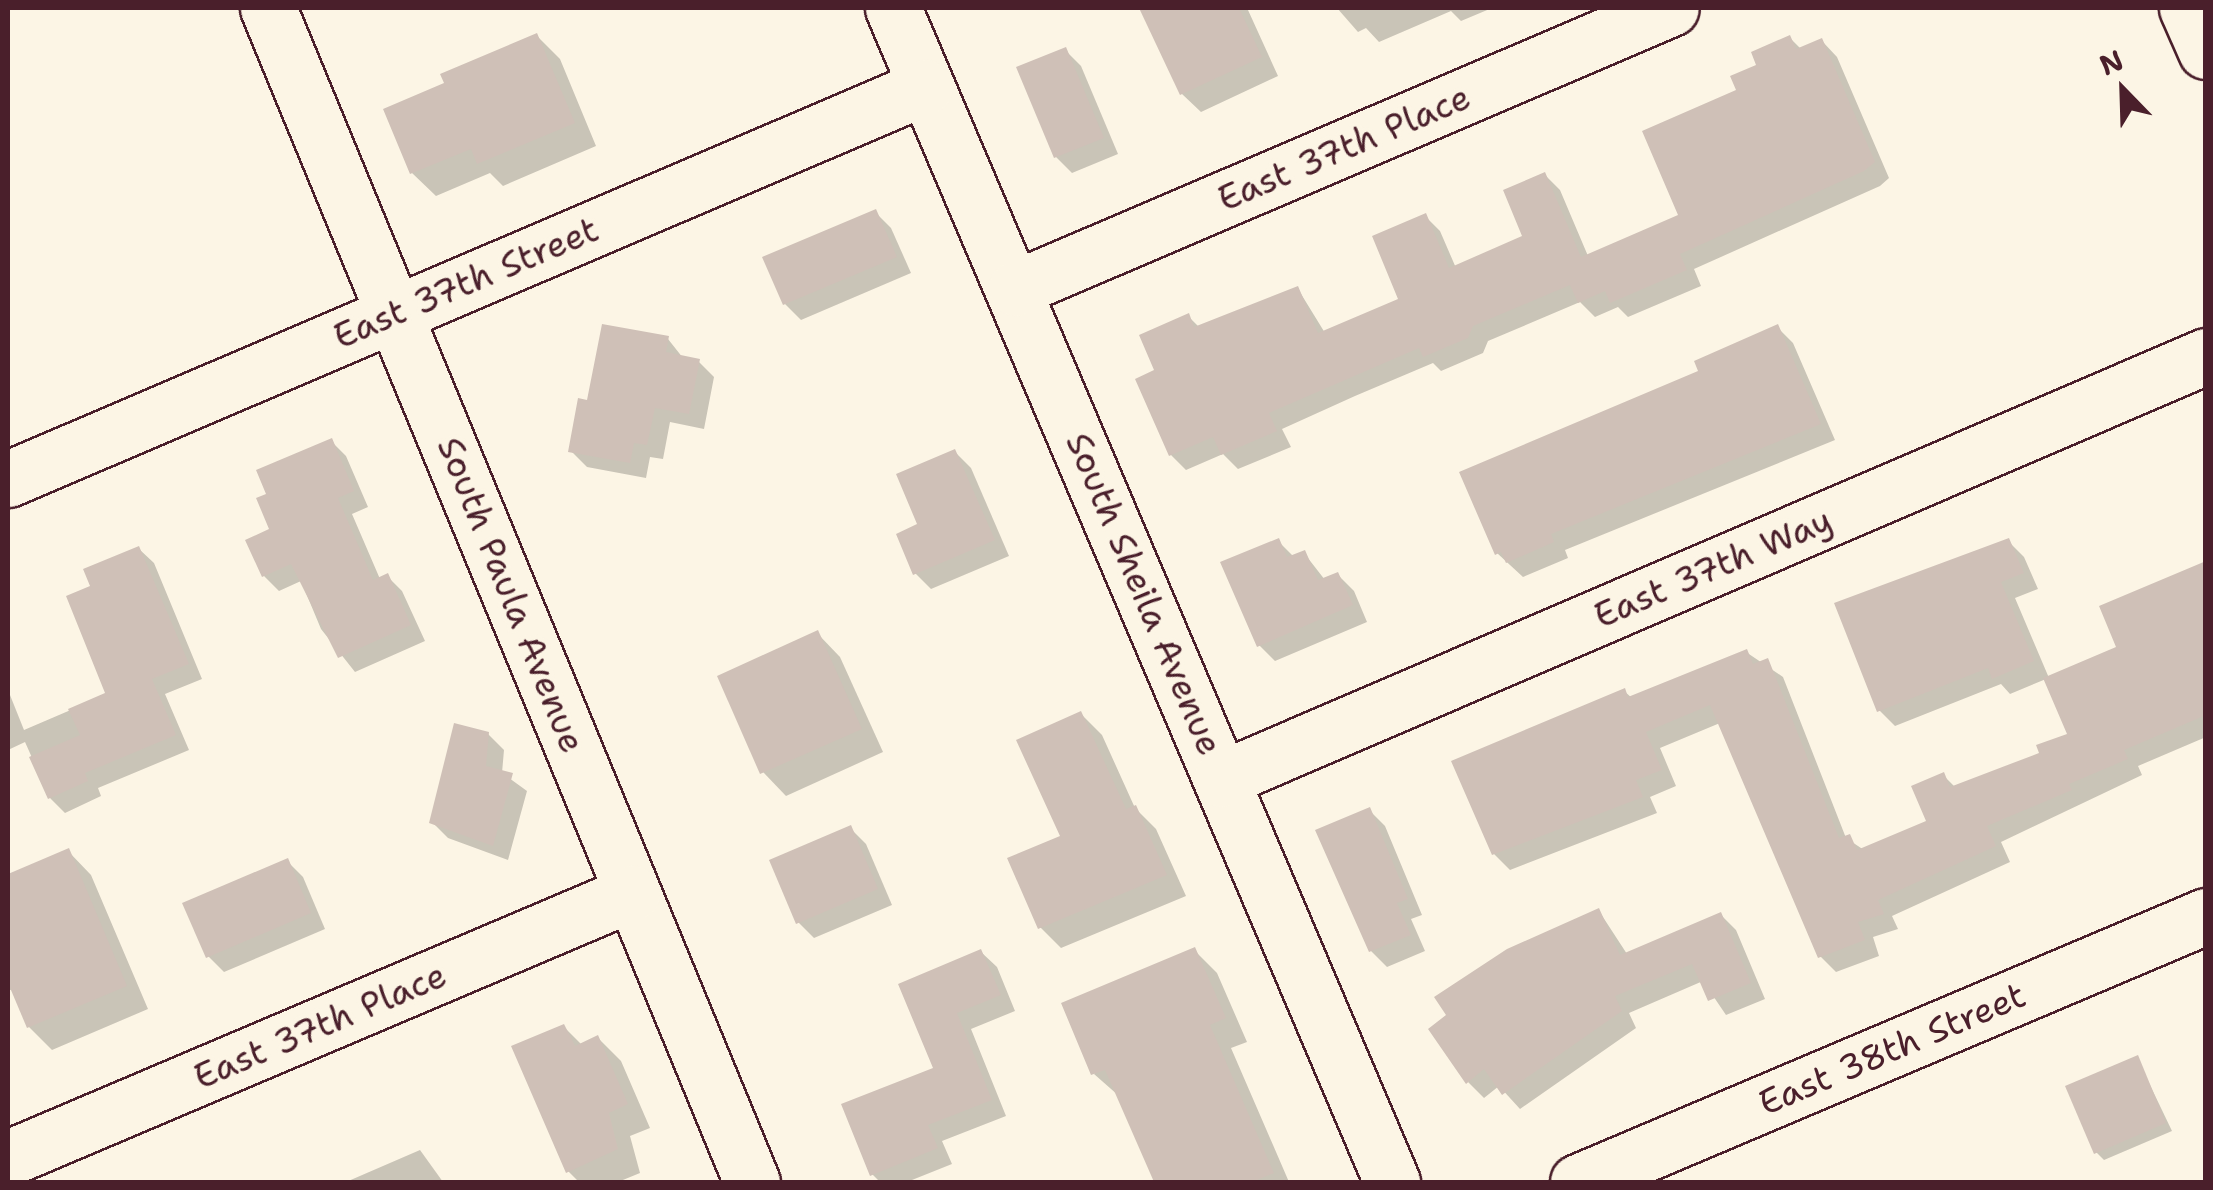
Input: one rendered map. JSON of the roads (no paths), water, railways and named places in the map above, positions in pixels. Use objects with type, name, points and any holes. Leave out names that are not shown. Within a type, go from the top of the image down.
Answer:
[{"type":"street","name":"South Paula Avenue","points":[[268,8],[397,312],[752,1182]]},
{"type":"street","name":"South Sheila Avenue","points":[[893,8],[924,87],[1016,288],[1392,1182]]},
{"type":"street","name":"East 37th Place","points":[[1016,288],[1672,8]]},
{"type":"street","points":[[2187,8],[2206,51]]},
{"type":"street","name":"East 37th Street","points":[[8,478],[924,87]]},
{"type":"street","name":"East 37th Way","points":[[1221,780],[2206,356]]},
{"type":"street","name":"East 37th Place","points":[[8,1158],[632,894]]},
{"type":"street","name":"East 38th Street","points":[[1578,1182],[2206,916]]}]
